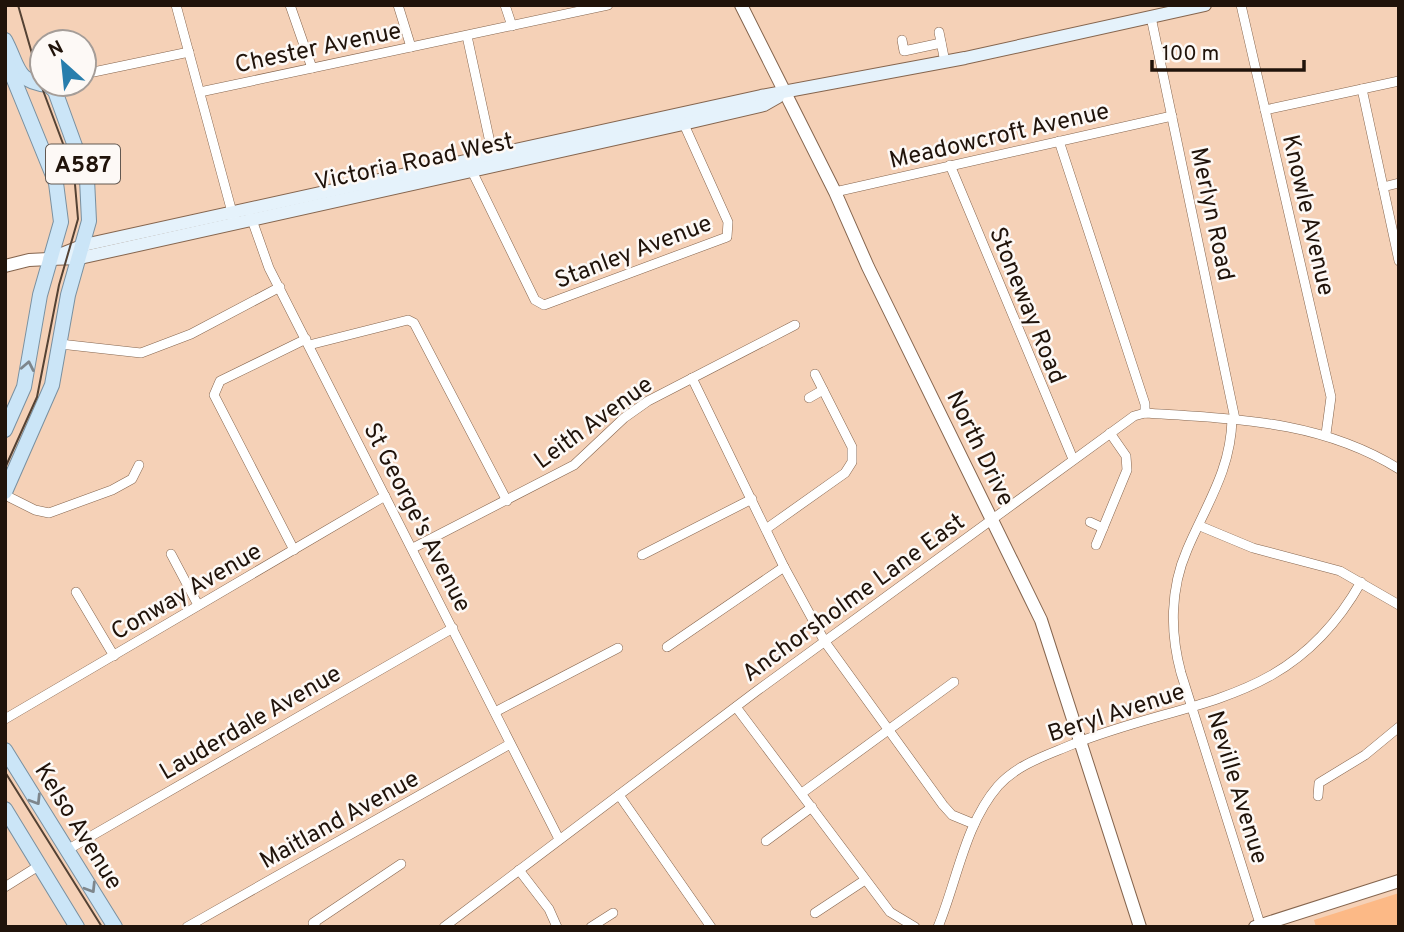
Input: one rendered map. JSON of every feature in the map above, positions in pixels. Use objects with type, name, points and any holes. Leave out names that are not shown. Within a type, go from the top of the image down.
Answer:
[{"type":"main road","name":"Victoria Road West","points":[[49,259],[682,120],[764,105],[785,93],[945,62],[1157,12],[1205,5]]},
{"type":"main road","name":"A587","points":[[5,40],[20,74],[28,78]]},
{"type":"main road","name":"A587","points":[[5,57],[20,99],[38,135]]},
{"type":"main road","name":"A587","points":[[5,430],[10,410],[24,387],[49,259],[61,222],[61,202],[38,135],[29,98]]},
{"type":"main road","name":"A587","points":[[5,493],[52,385],[68,295],[82,251],[90,209],[88,179],[59,98]]},
{"type":"main road","name":"Kelso Avenue","points":[[5,750],[115,927]]},
{"type":"main road","points":[[5,808],[77,927]]},
{"type":"street","points":[[176,5],[233,217]]},
{"type":"street","points":[[290,5],[312,68]]},
{"type":"street","points":[[398,5],[411,47]]},
{"type":"street","points":[[505,5],[512,26]]},
{"type":"street","name":"Chester Avenue","points":[[200,92],[608,5]]},
{"type":"street","name":"North Drive","points":[[741,5],[835,192],[868,267],[1041,620],[1140,927]]},
{"type":"street","name":"Knowle Avenue","points":[[1241,5],[1331,397],[1326,434]]},
{"type":"street","name":"Merlyn Road","points":[[1157,12],[1172,116],[1234,419]]},
{"type":"street","points":[[939,32],[945,62]]},
{"type":"street","points":[[467,36],[494,161]]},
{"type":"street","points":[[902,40],[904,51],[941,43]]},
{"type":"street","points":[[98,71],[189,52]]},
{"type":"street","points":[[1265,110],[1399,80]]},
{"type":"street","points":[[1362,89],[1399,261]]},
{"type":"street","name":"Meadowcroft Avenue","points":[[835,192],[1172,116]]},
{"type":"street","name":"Stanley Avenue","points":[[470,166],[535,300],[544,305],[727,237],[728,222],[682,120]]},
{"type":"street","points":[[1059,141],[1145,404],[1145,412],[1276,422],[1326,434],[1362,448],[1399,469]]},
{"type":"street","name":"Stoneway Road","points":[[950,165],[1073,459]]},
{"type":"street","points":[[1383,187],[1399,183]]},
{"type":"street","name":"St George's Avenue","points":[[250,214],[307,342],[559,839]]},
{"type":"street","name":"Victoria Road West","points":[[5,265],[49,259]]},
{"type":"street","points":[[60,344],[141,353],[191,334],[280,286]]},
{"type":"street","points":[[294,550],[214,395],[220,381],[307,342],[408,320],[414,323],[507,501]]},
{"type":"street","name":"Leith Avenue","points":[[413,548],[574,465],[631,412],[795,325]]},
{"type":"street","points":[[766,529],[845,474],[852,462],[852,447],[815,374]]},
{"type":"street","points":[[692,378],[784,567],[825,642],[943,805],[952,815],[974,824]]},
{"type":"street","points":[[809,398],[823,390]]},
{"type":"street","name":"Anchorsholme Lane East","points":[[444,927],[992,518],[1134,416],[1145,412]]},
{"type":"street","name":"Neville Avenue","points":[[1234,419],[1225,468],[1179,573],[1173,618],[1177,658],[1259,926]]},
{"type":"street","points":[[1096,545],[1127,470],[1126,456],[1110,433]]},
{"type":"street","points":[[5,493],[49,513],[112,490],[132,479],[139,465]]},
{"type":"street","name":"Conway Avenue","points":[[5,719],[385,496]]},
{"type":"street","points":[[642,555],[752,499]]},
{"type":"street","points":[[1090,522],[1103,528]]},
{"type":"street","points":[[1200,526],[1253,548],[1309,561],[1361,582],[1399,605]]},
{"type":"street","points":[[171,554],[198,605]]},
{"type":"street","points":[[667,648],[784,567]]},
{"type":"street","name":"Beryl Avenue","points":[[938,927],[974,824],[990,796],[1007,777],[1028,763],[1082,741],[1253,687],[1284,670],[1326,634],[1361,582]]},
{"type":"street","points":[[76,592],[114,656]]},
{"type":"street","name":"Lauderdale Avenue","points":[[67,850],[453,628]]},
{"type":"street","points":[[495,712],[618,648]]},
{"type":"street","points":[[802,793],[954,682]]},
{"type":"street","points":[[736,707],[890,912],[915,927]]},
{"type":"street","points":[[1319,783],[1365,755],[1398,729]]},
{"type":"street","name":"Maitland Avenue","points":[[187,927],[510,744]]},
{"type":"street","points":[[1307,778],[1319,783]]},
{"type":"street","points":[[1318,796],[1319,783]]},
{"type":"street","points":[[619,795],[710,927]]},
{"type":"street","points":[[766,841],[811,807]]},
{"type":"street","points":[[312,925],[401,864]]},
{"type":"street","points":[[5,887],[40,865]]},
{"type":"street","points":[[519,870],[550,909],[557,927]]},
{"type":"street","points":[[815,913],[865,880]]},
{"type":"street","points":[[1259,926],[1399,881]]},
{"type":"street","points":[[594,926],[612,913]]},
{"type":"shaded area","points":[[1399,893],[1399,927],[1316,927],[1314,920]]},
{"type":"tram line","points":[[5,468],[37,397],[59,285],[78,219],[74,173],[41,85],[18,5]]},
{"type":"tram line","points":[[5,772],[102,927]]}]
